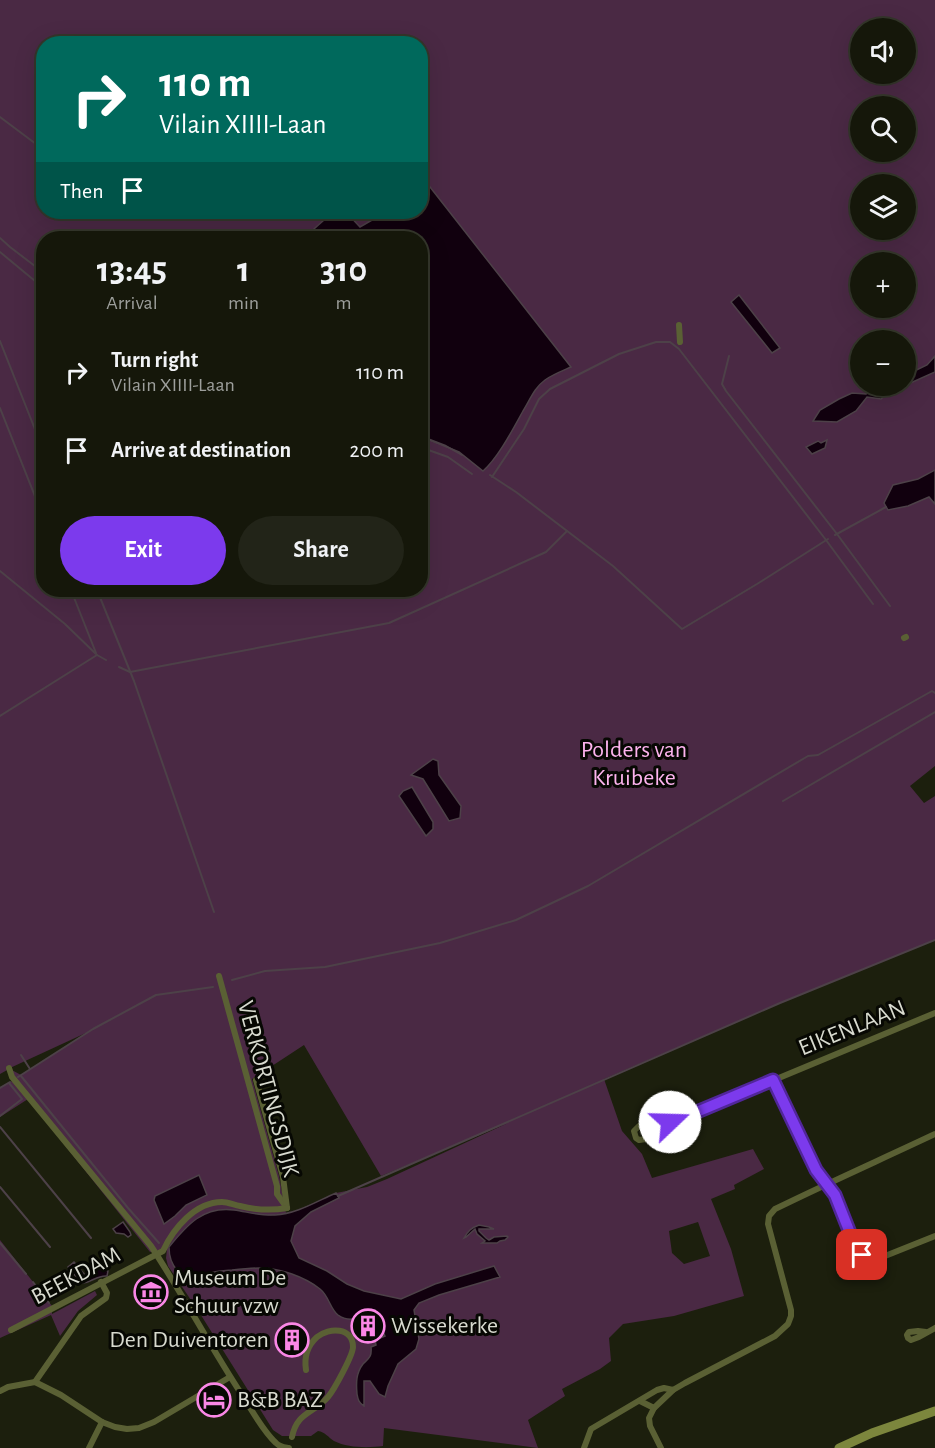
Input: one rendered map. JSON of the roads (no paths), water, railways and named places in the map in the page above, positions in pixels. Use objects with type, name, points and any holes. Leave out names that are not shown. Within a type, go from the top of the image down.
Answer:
[{"type":"street","points":[[679,325],[680,342]]},
{"type":"street","name":"VERKORTINGSDIJK","points":[[219,976],[277,1186],[277,1194],[287,1208]]},
{"type":"street","name":"EIKENLAAN","points":[[648,1130],[680,1119],[935,1013]]},
{"type":"street","points":[[9,1068],[12,1077],[165,1266],[230,1377],[274,1441],[281,1447],[291,1444],[294,1427],[299,1420],[318,1406],[339,1381],[353,1347],[346,1332],[331,1331],[321,1334],[314,1340],[305,1356],[306,1370]]},
{"type":"street","name":"VERKORTINGSDIJK","points":[[256,1080],[283,1177],[287,1208]]},
{"type":"street","points":[[773,1080],[816,1170],[835,1195],[854,1243],[862,1255],[873,1259],[885,1256],[935,1236]]},
{"type":"street","points":[[661,1448],[650,1426],[649,1418],[654,1408],[684,1383],[775,1336],[788,1324],[791,1310],[768,1224],[775,1209],[935,1134]]},
{"type":"street","name":"VERKORTINGSDIJK","points":[[157,1255],[164,1251],[170,1236],[182,1221],[207,1205],[221,1202],[267,1211],[287,1208]]},
{"type":"street","name":"BEEKDAM","points":[[11,1329],[157,1255]]},
{"type":"street","points":[[35,1383],[81,1316],[106,1298],[101,1282]]},
{"type":"street","points":[[926,1332],[935,1328]]},
{"type":"street","points":[[0,1391],[24,1383],[35,1383],[61,1395],[102,1422],[127,1429],[139,1428],[154,1422],[230,1377]]},
{"type":"street","points":[[584,1448],[591,1429],[657,1390],[664,1388],[673,1390]]},
{"type":"street","points":[[640,1401],[654,1408]]},
{"type":"street","points":[[839,1448],[872,1432],[935,1411]]},
{"type":"street","points":[[89,1448],[102,1422]]},
{"type":"waterway","points":[[0,117],[36,144]]},
{"type":"waterway","points":[[0,238],[36,267]]},
{"type":"waterway","points":[[0,252],[36,282]]},
{"type":"waterway","points":[[0,341],[36,432]]},
{"type":"waterway","points":[[492,477],[524,429],[539,399],[550,389],[619,354],[656,342],[670,342],[679,349],[873,604]]},
{"type":"waterway","points":[[729,356],[722,384],[726,391],[890,606]]},
{"type":"waterway","points":[[0,408],[36,499]]},
{"type":"waterway","points":[[428,439],[462,455]]},
{"type":"waterway","points":[[428,450],[448,457],[472,474]]},
{"type":"waterway","points":[[490,475],[613,566],[682,629],[828,539]]},
{"type":"waterway","points":[[835,535],[886,507]]},
{"type":"waterway","points":[[119,667],[130,672],[389,623],[546,552],[567,531]]},
{"type":"waterway","points":[[0,571],[65,624],[97,655]]},
{"type":"waterway","points":[[74,597],[96,653]]},
{"type":"waterway","points":[[100,597],[134,681],[214,912]]},
{"type":"waterway","points":[[0,716],[97,655],[106,660]]},
{"type":"waterway","points":[[232,980],[265,971],[325,967],[440,943],[516,920],[588,886],[808,756],[818,755],[932,691],[935,693]]},
{"type":"waterway","points":[[783,801],[935,712]]},
{"type":"waterway","points":[[338,1196],[780,1003],[935,940]]},
{"type":"waterway","points":[[18,1077],[93,1029],[156,995],[213,987]]},
{"type":"waterway","points":[[21,1055],[30,1069]]},
{"type":"waterway","points":[[21,1076],[159,1243]]},
{"type":"waterway","points":[[0,1088],[10,1082]]},
{"type":"waterway","points":[[0,1116],[22,1099],[9,1083]]},
{"type":"waterway","points":[[0,1127],[91,1238]]},
{"type":"waterway","points":[[0,1187],[50,1247]]},
{"type":"waterway","points":[[0,1243],[26,1274]]},
{"type":"waterway","points":[[33,1282],[49,1303]]},
{"type":"place","name":"Museum De Schuur vzw","points":[[151,1292]]},
{"type":"place","name":"Wissekerke","points":[[368,1326]]},
{"type":"place","name":"Den Duiventoren","points":[[292,1340]]},
{"type":"place","name":"B&B BAZ","points":[[214,1400]]},
{"type":"park label","name":"Polders van Kruibeke","points":[[634,764]]}]
